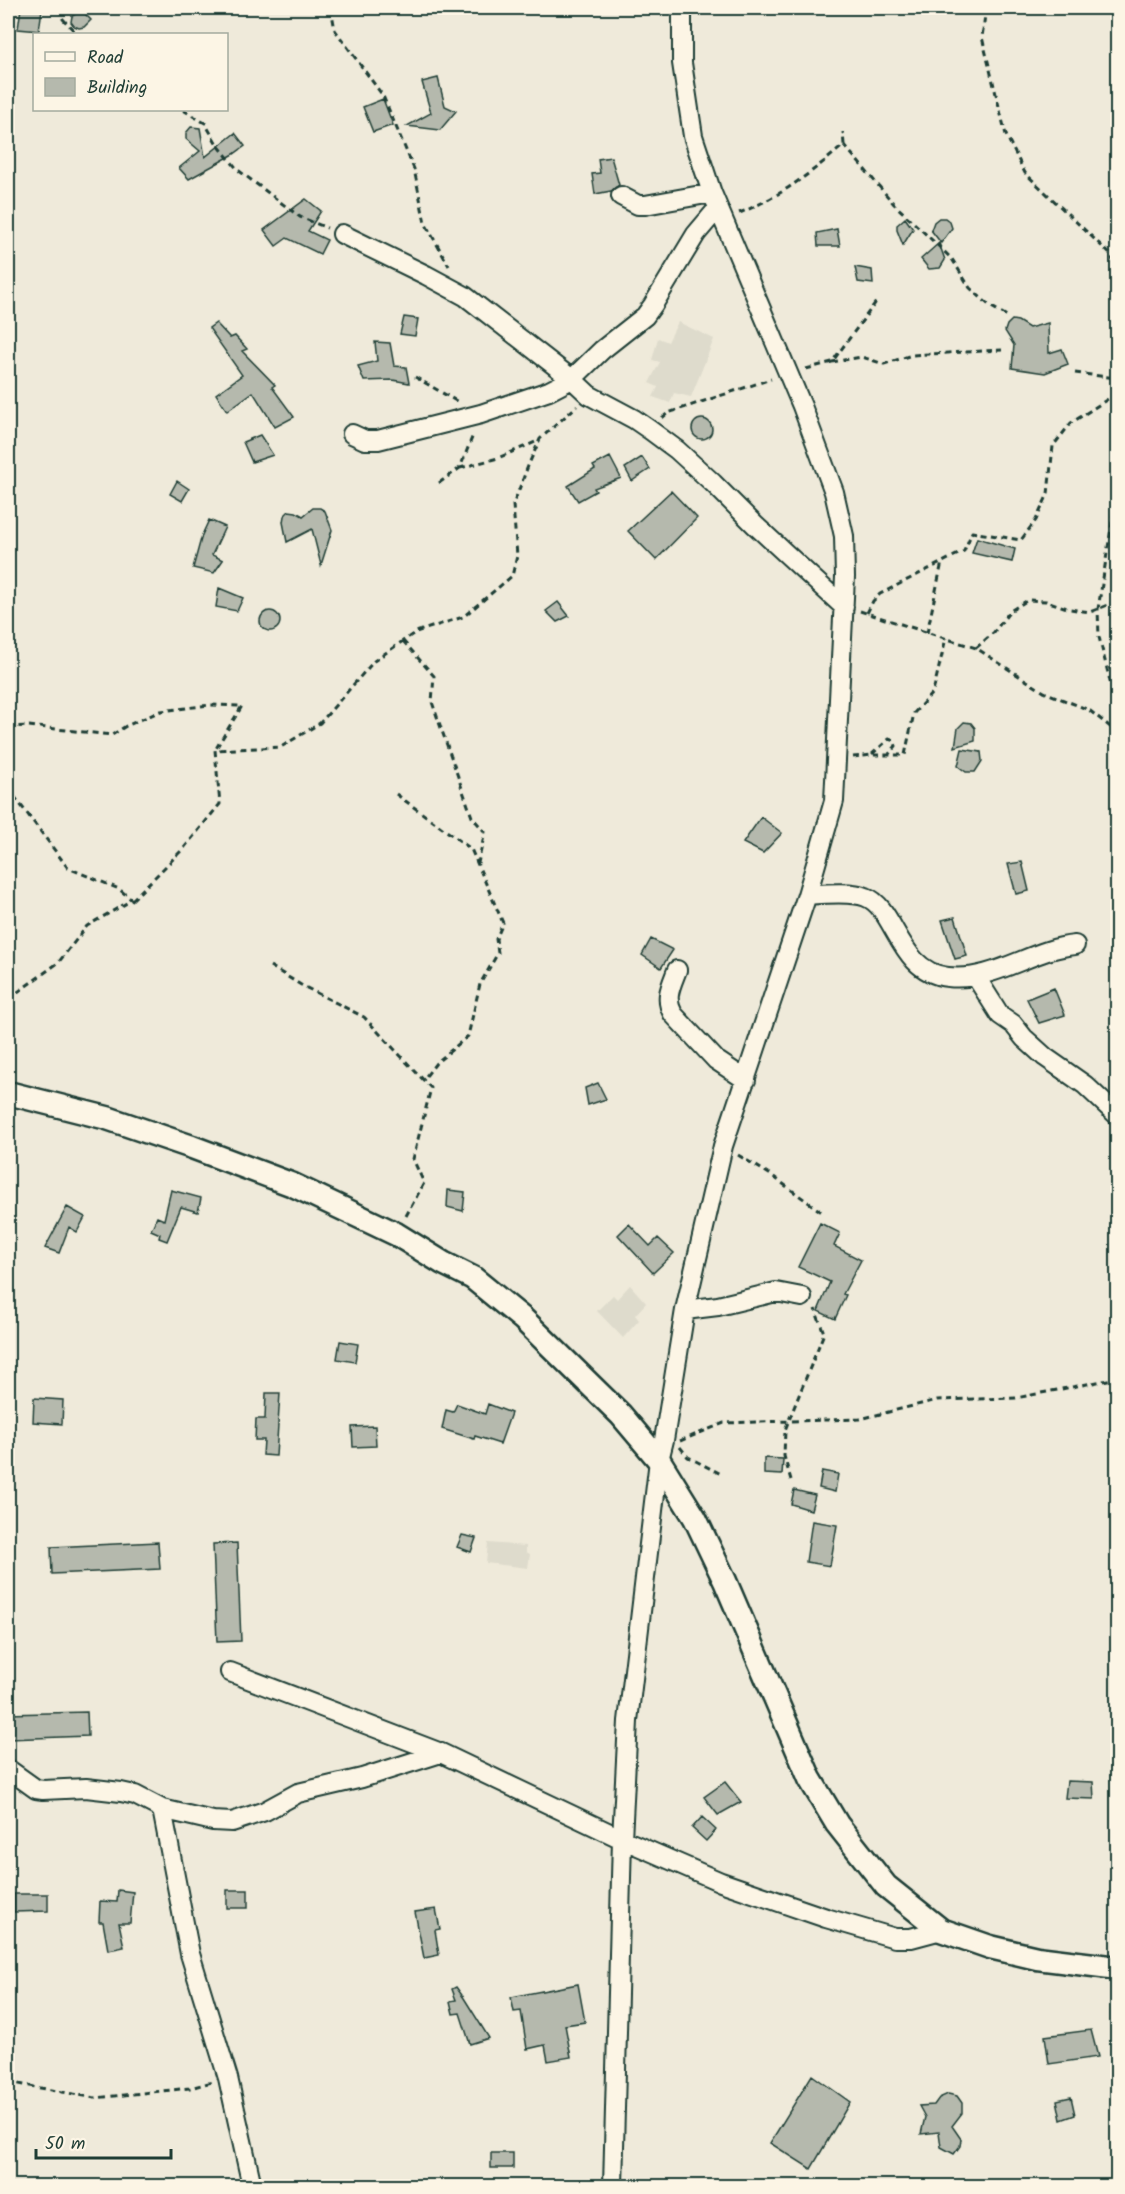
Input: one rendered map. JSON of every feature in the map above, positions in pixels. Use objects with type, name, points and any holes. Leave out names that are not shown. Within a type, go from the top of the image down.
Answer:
[{"type":"street","points":[[613,2187],[622,1839],[628,1721],[659,1460],[685,1310],[723,1146],[807,895],[834,801],[844,606],[844,536],[834,492],[788,374],[718,207],[693,136],[682,63],[682,8]]},
{"type":"street","points":[[621,196],[638,205],[718,207]]},
{"type":"street","points":[[352,434],[371,441],[378,440],[526,400],[572,379],[602,350],[645,316],[696,234],[718,207]]},
{"type":"street","points":[[342,234],[426,274],[465,296],[572,379],[589,395],[634,418],[677,450],[844,606]]},
{"type":"street","points":[[807,895],[865,896],[875,902],[904,950],[928,972],[948,978],[976,977],[1056,947],[1075,945]]},
{"type":"street","points":[[677,970],[668,997],[674,1014],[716,1060],[746,1080]]},
{"type":"street","points":[[976,977],[1000,1015],[1013,1024],[1024,1038],[1045,1057],[1085,1085],[1118,1116]]},
{"type":"street","points":[[8,1093],[107,1118],[293,1185],[396,1234],[443,1263],[473,1278],[523,1319],[621,1415],[659,1460],[695,1518],[810,1779],[837,1824],[886,1886],[941,1930],[990,1947],[1037,1958],[1118,1968]]},
{"type":"street","points":[[685,1310],[718,1306],[776,1292],[802,1297]]},
{"type":"street","points":[[230,1672],[441,1753],[622,1839],[721,1882],[895,1938],[911,1938],[941,1930]]},
{"type":"street","points":[[8,1768],[36,1789],[110,1790],[135,1795],[162,1809],[213,1821],[232,1822],[265,1811],[298,1793],[362,1778],[441,1753]]},
{"type":"street","points":[[162,1809],[190,1954],[228,2078],[252,2187]]},
{"type":"path","points":[[59,8],[63,19],[76,33]]},
{"type":"path","points":[[331,8],[335,30],[383,96],[414,169],[425,224],[465,296]]},
{"type":"path","points":[[986,8],[982,37],[1006,135],[1025,172],[1111,255],[1118,277]]},
{"type":"path","points":[[185,111],[205,123],[217,144],[238,170],[300,217],[342,234]]},
{"type":"path","points":[[843,132],[844,145],[894,204],[952,259],[970,288],[990,306],[1007,316]]},
{"type":"path","points":[[718,207],[784,192],[844,145]]},
{"type":"path","points":[[832,362],[876,302]]},
{"type":"path","points":[[650,430],[668,413],[832,362],[862,357],[884,364],[912,355],[1002,350]]},
{"type":"path","points":[[1118,369],[1113,396],[1115,402],[1116,498],[1098,609],[1099,637],[1118,713]]},
{"type":"path","points":[[1075,374],[1116,378]]},
{"type":"path","points":[[414,376],[464,403]]},
{"type":"path","points":[[439,483],[460,468],[498,458],[540,439],[589,395]]},
{"type":"path","points":[[867,613],[873,601],[880,594],[964,551],[972,532],[1021,540],[1036,520],[1047,494],[1053,446],[1071,423],[1113,396]]},
{"type":"path","points":[[460,468],[481,414]]},
{"type":"path","points":[[215,750],[281,747],[320,723],[374,661],[416,632],[463,618],[512,576],[517,556],[513,504],[540,439]]},
{"type":"path","points":[[927,633],[942,562]]},
{"type":"path","points":[[976,648],[994,632],[1010,611],[1028,600],[1046,601],[1070,609],[1090,612],[1118,601]]},
{"type":"path","points":[[844,606],[976,648],[1044,692],[1089,710],[1118,733]]},
{"type":"path","points":[[836,759],[870,755],[905,755],[914,713],[933,692],[946,638]]},
{"type":"path","points":[[403,641],[434,676],[432,702],[472,817],[485,832],[478,864]]},
{"type":"path","points":[[8,727],[29,726],[112,735],[126,726],[161,711],[210,705],[242,706],[215,750],[220,804],[184,848],[132,900],[87,926],[58,963],[8,999]]},
{"type":"path","points":[[870,755],[889,739],[894,741],[896,746],[888,755]]},
{"type":"path","points":[[8,788],[68,868],[119,890],[132,900]]},
{"type":"path","points":[[396,794],[471,849],[503,923],[496,939],[498,953],[480,984],[468,1036],[436,1063],[423,1080]]},
{"type":"path","points":[[270,966],[301,985],[364,1017],[431,1088],[413,1159],[424,1183],[396,1234]]},
{"type":"path","points":[[723,1146],[771,1175],[823,1213]]},
{"type":"path","points":[[791,1480],[784,1456],[785,1430],[824,1333],[817,1311],[802,1297]]},
{"type":"path","points":[[723,1475],[688,1457],[677,1443],[724,1423],[860,1419],[937,1400],[1016,1398],[1118,1378]]},
{"type":"path","points":[[8,2082],[95,2098],[190,2088],[228,2078]]},
{"type":"shaded area","points":[[678,322],[714,339],[691,397],[674,393],[670,403],[653,397],[658,387],[649,383],[660,362],[652,360],[658,338],[668,342]]},
{"type":"shaded area","points":[[630,1285],[646,1303],[635,1315],[639,1320],[623,1338],[597,1311],[613,1295],[617,1299]]},
{"type":"shaded area","points":[[488,1543],[526,1546],[526,1552],[530,1554],[528,1568],[486,1563]]},
{"type":"building","points":[[21,8],[42,9],[39,31],[18,29]]},
{"type":"building","points":[[79,12],[84,13],[91,20],[84,27],[79,28],[71,22],[72,16]]},
{"type":"building","points":[[438,78],[445,106],[456,111],[440,130],[407,126],[431,113],[422,82]]},
{"type":"building","points":[[383,99],[393,125],[373,132],[363,107]]},
{"type":"building","points":[[191,127],[200,128],[205,157],[235,133],[245,146],[189,179],[179,168],[200,151],[186,139],[186,133]]},
{"type":"building","points":[[611,157],[619,185],[611,191],[595,194],[592,174],[600,173],[598,159]]},
{"type":"building","points":[[306,199],[321,211],[308,231],[327,240],[320,254],[287,238],[276,246],[264,230]]},
{"type":"building","points":[[905,218],[913,229],[903,245],[897,225]]},
{"type":"building","points":[[939,218],[945,218],[950,222],[952,228],[941,243],[931,230],[934,222]]},
{"type":"building","points":[[837,229],[840,246],[818,246],[817,233]]},
{"type":"building","points":[[939,243],[945,260],[940,268],[929,269],[921,259]]},
{"type":"building","points":[[855,267],[872,270],[873,284],[858,282]]},
{"type":"building","points":[[404,317],[418,319],[415,336],[400,334]]},
{"type":"building","points":[[1012,320],[1029,328],[1048,323],[1049,353],[1062,349],[1068,364],[1045,373],[1012,368],[1014,345],[1005,331]]},
{"type":"building","points":[[216,323],[230,338],[235,336],[247,349],[242,351],[275,385],[272,387],[294,417],[275,427],[253,392],[227,411],[216,394],[242,375],[209,328]]},
{"type":"building","points":[[375,342],[390,343],[394,366],[406,367],[409,383],[393,380],[364,381],[358,366],[377,361]]},
{"type":"building","points":[[702,419],[709,422],[712,429],[709,436],[702,439],[695,436],[692,429],[695,422]]},
{"type":"building","points":[[260,435],[273,455],[252,462],[243,442]]},
{"type":"building","points":[[610,457],[621,478],[594,488],[596,491],[578,501],[568,486],[595,469],[593,466]]},
{"type":"building","points":[[642,457],[650,469],[632,481],[625,468]]},
{"type":"building","points":[[177,481],[189,489],[182,501],[170,494]]},
{"type":"building","points":[[671,491],[697,518],[656,560],[628,531]]},
{"type":"building","points":[[313,508],[325,511],[332,530],[321,565],[312,529],[287,542],[283,522],[284,516],[289,511],[303,516]]},
{"type":"building","points":[[209,520],[225,527],[212,555],[223,560],[214,573],[193,568],[202,535]]},
{"type":"building","points":[[977,538],[1015,549],[1012,562],[972,553]]},
{"type":"building","points":[[219,588],[243,598],[237,611],[216,607]]},
{"type":"building","points":[[558,602],[569,616],[557,622],[546,611]]},
{"type":"building","points":[[270,611],[277,614],[280,621],[277,628],[270,631],[263,628],[260,621],[263,614]]},
{"type":"building","points":[[964,722],[971,723],[975,728],[975,741],[955,747],[958,728]]},
{"type":"building","points":[[962,749],[981,752],[982,761],[975,772],[966,772],[958,766]]},
{"type":"building","points":[[761,817],[782,833],[763,853],[743,843]]},
{"type":"building","points":[[1022,862],[1029,891],[1016,894],[1008,864]]},
{"type":"building","points":[[955,917],[967,956],[955,959],[942,920]]},
{"type":"building","points":[[651,939],[673,950],[661,968],[642,955]]},
{"type":"building","points":[[1054,988],[1065,1015],[1039,1023],[1027,999]]},
{"type":"building","points":[[598,1083],[606,1099],[588,1105],[585,1088]]},
{"type":"building","points":[[171,1190],[201,1198],[198,1212],[181,1207],[167,1241],[159,1238],[160,1234],[151,1230],[157,1217],[164,1220]]},
{"type":"building","points":[[448,1190],[465,1192],[463,1211],[447,1207]]},
{"type":"building","points":[[67,1207],[85,1217],[77,1232],[69,1227],[59,1253],[45,1248]]},
{"type":"building","points":[[820,1223],[840,1233],[834,1246],[861,1260],[843,1294],[846,1295],[835,1319],[818,1311],[830,1282],[798,1267]]},
{"type":"building","points":[[629,1224],[650,1246],[658,1238],[674,1253],[653,1273],[618,1235]]},
{"type":"building","points":[[340,1341],[358,1344],[355,1362],[337,1359]]},
{"type":"building","points":[[266,1393],[280,1393],[276,1456],[263,1455],[264,1440],[255,1440],[256,1419],[265,1419]]},
{"type":"building","points":[[34,1398],[63,1400],[62,1424],[33,1422]]},
{"type":"building","points":[[457,1404],[485,1414],[488,1404],[511,1413],[500,1444],[442,1429],[446,1410],[453,1412]]},
{"type":"building","points":[[375,1426],[376,1446],[353,1447],[352,1427]]},
{"type":"building","points":[[764,1458],[783,1459],[782,1475],[764,1474]]},
{"type":"building","points":[[822,1471],[838,1474],[835,1492],[819,1488]]},
{"type":"building","points":[[794,1490],[815,1495],[811,1510],[791,1504]]},
{"type":"building","points":[[812,1521],[837,1525],[830,1566],[806,1562]]},
{"type":"building","points":[[462,1535],[476,1538],[471,1552],[457,1547]]},
{"type":"building","points":[[158,1542],[160,1569],[52,1574],[51,1547]]},
{"type":"building","points":[[237,1543],[241,1641],[217,1642],[213,1544]]},
{"type":"building","points":[[87,1712],[88,1736],[8,1739],[8,1714]]},
{"type":"building","points":[[1067,1781],[1093,1782],[1094,1799],[1065,1798]]},
{"type":"building","points":[[725,1782],[741,1802],[718,1815],[704,1797]]},
{"type":"building","points":[[702,1817],[716,1830],[706,1841],[692,1828]]},
{"type":"building","points":[[118,1890],[133,1892],[130,1923],[119,1923],[124,1947],[108,1950],[103,1922],[99,1922],[100,1901],[117,1902]]},
{"type":"building","points":[[227,1890],[248,1890],[248,1908],[227,1908]]},
{"type":"building","points":[[14,1894],[48,1894],[48,1911],[14,1912]]},
{"type":"building","points":[[436,1909],[440,1929],[435,1930],[439,1955],[424,1958],[415,1912]]},
{"type":"building","points":[[578,1984],[585,2022],[565,2025],[571,2057],[548,2061],[545,2045],[527,2049],[521,2011],[514,2012],[511,1997]]},
{"type":"building","points":[[456,1987],[489,2038],[470,2044],[460,2013],[453,2014],[450,2001],[456,2000],[452,1989]]},
{"type":"building","points":[[1091,2030],[1098,2057],[1049,2064],[1045,2036]]},
{"type":"building","points":[[812,2075],[850,2102],[811,2169],[770,2143]]},
{"type":"building","points":[[948,2094],[957,2096],[962,2103],[962,2113],[952,2126],[961,2139],[960,2146],[954,2154],[941,2147],[939,2132],[921,2134],[925,2117],[919,2106],[934,2105],[939,2098]]},
{"type":"building","points":[[1071,2097],[1075,2115],[1061,2120],[1057,2100]]},
{"type":"building","points":[[491,2153],[513,2153],[513,2168],[491,2168]]}]
